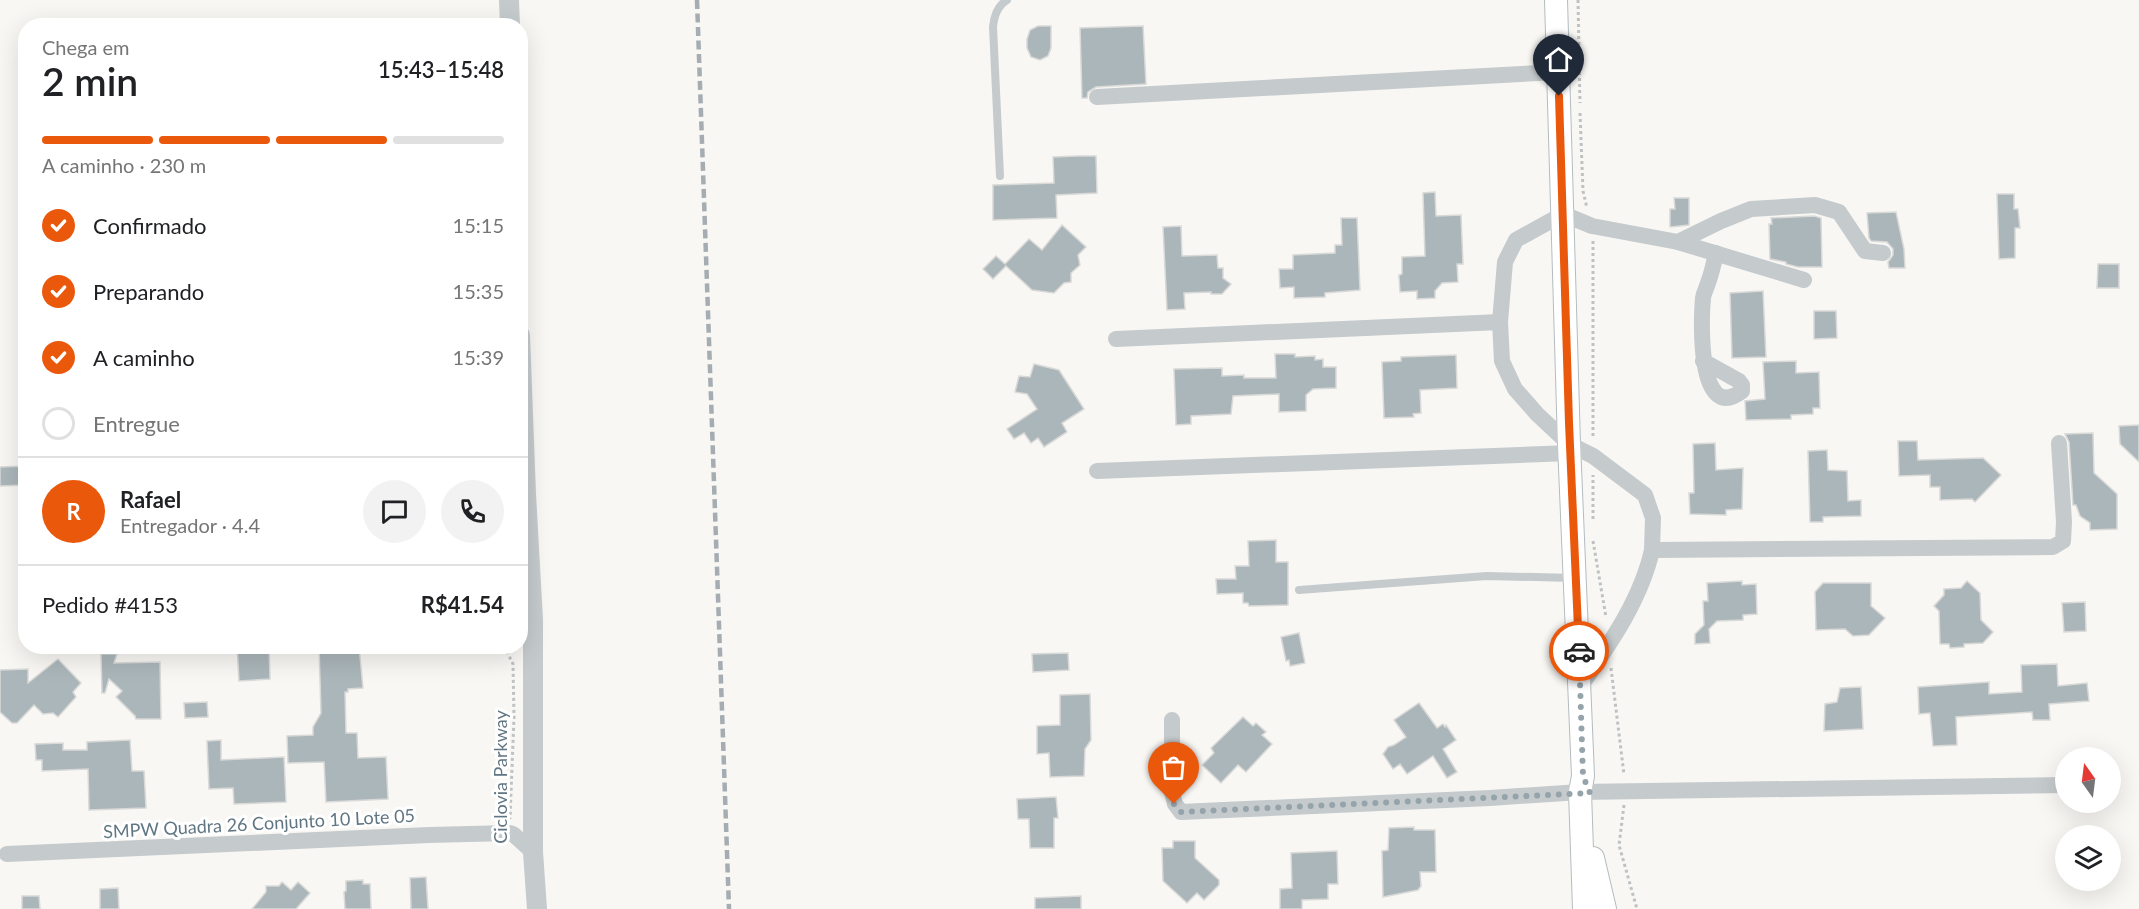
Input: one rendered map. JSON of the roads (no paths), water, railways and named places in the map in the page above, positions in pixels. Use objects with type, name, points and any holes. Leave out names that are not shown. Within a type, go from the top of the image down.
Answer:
[{"type":"main road","points":[[1556,0],[1569,449],[1585,787],[1593,863],[1605,909]]},
{"type":"main road","points":[[1584,909],[1585,787]]},
{"type":"street","points":[[509,0],[510,18]]},
{"type":"street","points":[[1097,97],[1558,72]]},
{"type":"street","points":[[1678,242],[1720,221],[1751,209],[1815,205],[1839,212],[1865,252],[1883,253]]},
{"type":"street","points":[[1569,449],[1515,390],[1502,361],[1500,322],[1505,262],[1516,240],[1563,214],[1592,226],[1678,242],[1804,280]]},
{"type":"street","points":[[1703,361],[1704,294],[1710,280],[1716,253]]},
{"type":"street","points":[[1116,339],[1500,322]]},
{"type":"street","points":[[1652,550],[2053,547],[2063,541],[2059,443]]},
{"type":"street","points":[[1097,471],[1569,449],[1593,456],[1646,495],[1653,518],[1652,550],[1646,575],[1609,645],[1580,687]]},
{"type":"street","points":[[528,651],[533,852],[537,909]]},
{"type":"street","points":[[1172,720],[1172,792],[1174,804],[1181,812],[1490,798],[1585,787],[2055,785]]},
{"type":"street","points":[[533,815],[512,833],[533,852]]},
{"type":"street","name":"SMPW Quadra 26 Conjunto 10 Lote 05","points":[[7,854],[418,835],[512,833]]},
{"type":"lane","points":[[1000,176],[993,27],[994,16],[998,8],[1007,0]]},
{"type":"lane","points":[[1299,590],[1487,576],[1575,578]]},
{"type":"railway","points":[[697,0],[729,909]]}]
